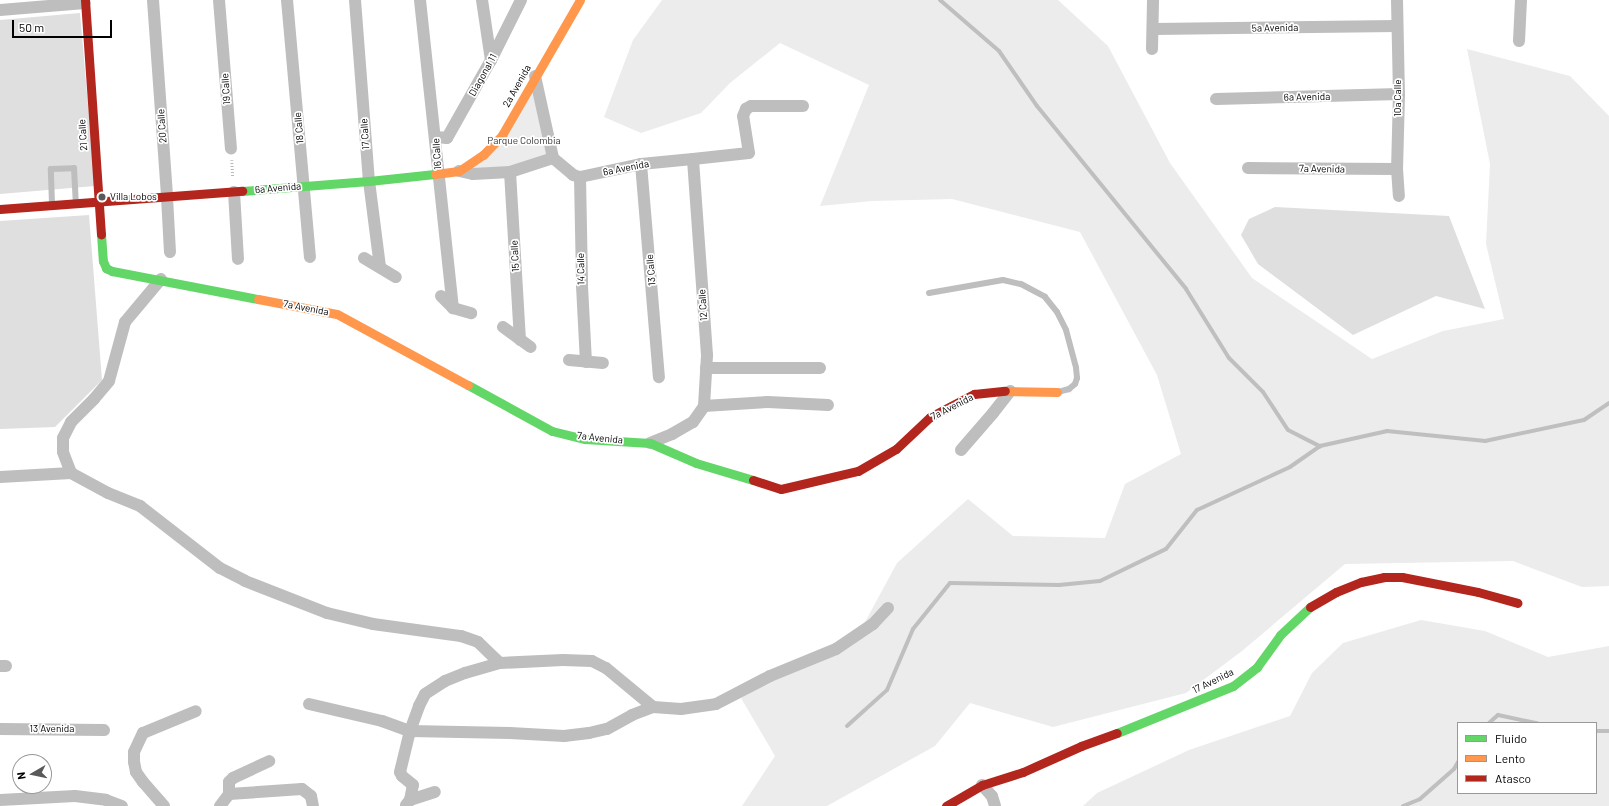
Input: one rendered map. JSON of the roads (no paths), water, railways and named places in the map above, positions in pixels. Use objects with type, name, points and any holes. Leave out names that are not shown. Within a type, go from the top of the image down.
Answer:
[{"type":"street","name":"20 Calle","points":[[153,0],[170,252]]},
{"type":"street","name":"19 Calle","points":[[219,0],[231,149]]},
{"type":"street","name":"18 Calle","points":[[287,0],[310,257]]},
{"type":"street","name":"17 Calle","points":[[355,0],[369,181],[380,267]]},
{"type":"street","name":"16 Calle","points":[[420,0],[436,137],[438,174],[453,308]]},
{"type":"street","points":[[482,0],[491,60]]},
{"type":"street","name":"Diagonal 11","points":[[436,137],[447,138],[491,60],[521,0]]},
{"type":"street","name":"2a Avenida","points":[[459,171],[483,155],[495,144],[509,123],[580,0]]},
{"type":"street","points":[[1152,49],[1154,29],[1153,0]]},
{"type":"street","name":"10a Calle","points":[[1397,0],[1399,94],[1397,168],[1399,196]]},
{"type":"street","points":[[1519,41],[1522,0]]},
{"type":"street","points":[[0,10],[85,1]]},
{"type":"street","name":"21 Calle","points":[[85,1],[103,261],[106,268]]},
{"type":"street","name":"5a Avenida","points":[[1154,29],[1397,26]]},
{"type":"street","points":[[535,76],[553,158],[573,175],[580,177]]},
{"type":"street","name":"6a Avenida","points":[[1216,99],[1399,94]]},
{"type":"street","points":[[693,160],[749,153],[743,116],[746,108],[751,106],[803,106]]},
{"type":"street","name":"6a Avenida","points":[[0,210],[369,181],[459,171],[473,174],[510,172],[553,158]]},
{"type":"street","name":"6a Avenida","points":[[580,177],[641,164],[693,160]]},
{"type":"street","name":"12 Calle","points":[[693,160],[707,347],[704,406]]},
{"type":"street","name":"13 Calle","points":[[641,164],[659,376]]},
{"type":"street","name":"7a Avenida","points":[[1248,168],[1397,168]]},
{"type":"street","name":"15 Calle","points":[[510,172],[520,340]]},
{"type":"street","name":"14 Calle","points":[[580,177],[582,286],[586,362]]},
{"type":"street","points":[[234,192],[238,259]]},
{"type":"street","points":[[364,258],[396,277]]},
{"type":"street","name":"7a Avenida","points":[[106,268],[112,271],[161,279],[337,314],[552,430],[585,439],[650,443],[696,463],[781,489],[858,471],[896,449],[930,417],[974,394],[1010,391],[1057,392]]},
{"type":"street","points":[[71,473],[63,452],[63,438],[71,422],[94,399],[109,381],[125,322],[161,279]]},
{"type":"street","points":[[441,296],[453,308],[471,313]]},
{"type":"street","points":[[503,327],[531,348]]},
{"type":"street","points":[[569,360],[603,363]]},
{"type":"street","points":[[706,368],[820,368]]},
{"type":"street","points":[[961,450],[993,414],[1010,391]]},
{"type":"street","points":[[650,443],[672,434],[693,422],[704,406],[768,402],[828,405]]},
{"type":"street","points":[[0,477],[71,473],[108,493],[140,506],[220,568],[245,581],[327,612],[373,624],[461,636],[478,642],[500,662]]},
{"type":"street","name":"17 Avenida","points":[[946,806],[982,785],[1023,772],[1081,746],[1146,722],[1233,686],[1257,667],[1280,635],[1310,607],[1336,592],[1361,582],[1384,577],[1402,577],[1478,592],[1518,603]]},
{"type":"street","points":[[308,704],[382,721],[410,731],[510,733],[564,736],[607,729],[632,715],[653,708],[681,709],[716,704],[770,676],[836,649],[873,624],[888,608]]},
{"type":"street","points":[[408,803],[413,785],[402,776],[400,772],[410,731],[425,694],[445,680],[500,662],[563,660],[592,661],[606,668],[653,708]]},
{"type":"street","points":[[164,806],[136,772],[134,752],[143,733],[196,711]]},
{"type":"street","name":"13 Avenida","points":[[0,729],[104,730]]},
{"type":"street","points":[[220,806],[229,794],[229,782],[233,778],[269,761]]},
{"type":"street","points":[[982,785],[992,796],[996,806]]},
{"type":"street","points":[[229,794],[302,789],[311,796],[313,806]]},
{"type":"street","points":[[408,803],[435,792]]},
{"type":"street","points":[[0,800],[75,796],[106,800],[122,806]]},
{"type":"lane","points":[[52,205],[51,169],[74,168],[76,204]]},
{"type":"lane","name":"7a Avenida","points":[[929,293],[1003,280],[1021,284],[1045,297],[1057,312],[1066,330],[1072,350],[1077,378],[1075,384],[1069,389],[1057,392]]},
{"type":"waterway","points":[[940,0],[999,51],[1037,106],[1186,289],[1229,358],[1263,392],[1288,430],[1320,446]]},
{"type":"waterway","points":[[847,726],[887,690],[913,629],[950,583],[1059,585],[1100,581],[1166,549],[1197,510],[1290,467],[1320,446],[1387,431],[1485,441],[1584,420],[1609,403]]},
{"type":"waterway","points":[[1490,722],[1498,715],[1532,722]]},
{"type":"waterway","points":[[1597,731],[1609,731]]},
{"type":"waterway","points":[[1403,806],[1420,799],[1454,769],[1457,764]]},
{"type":"place","name":"Villa Lobos","points":[[102,197]]},
{"type":"park label","name":"Parque Colombia","points":[[524,141]]}]
